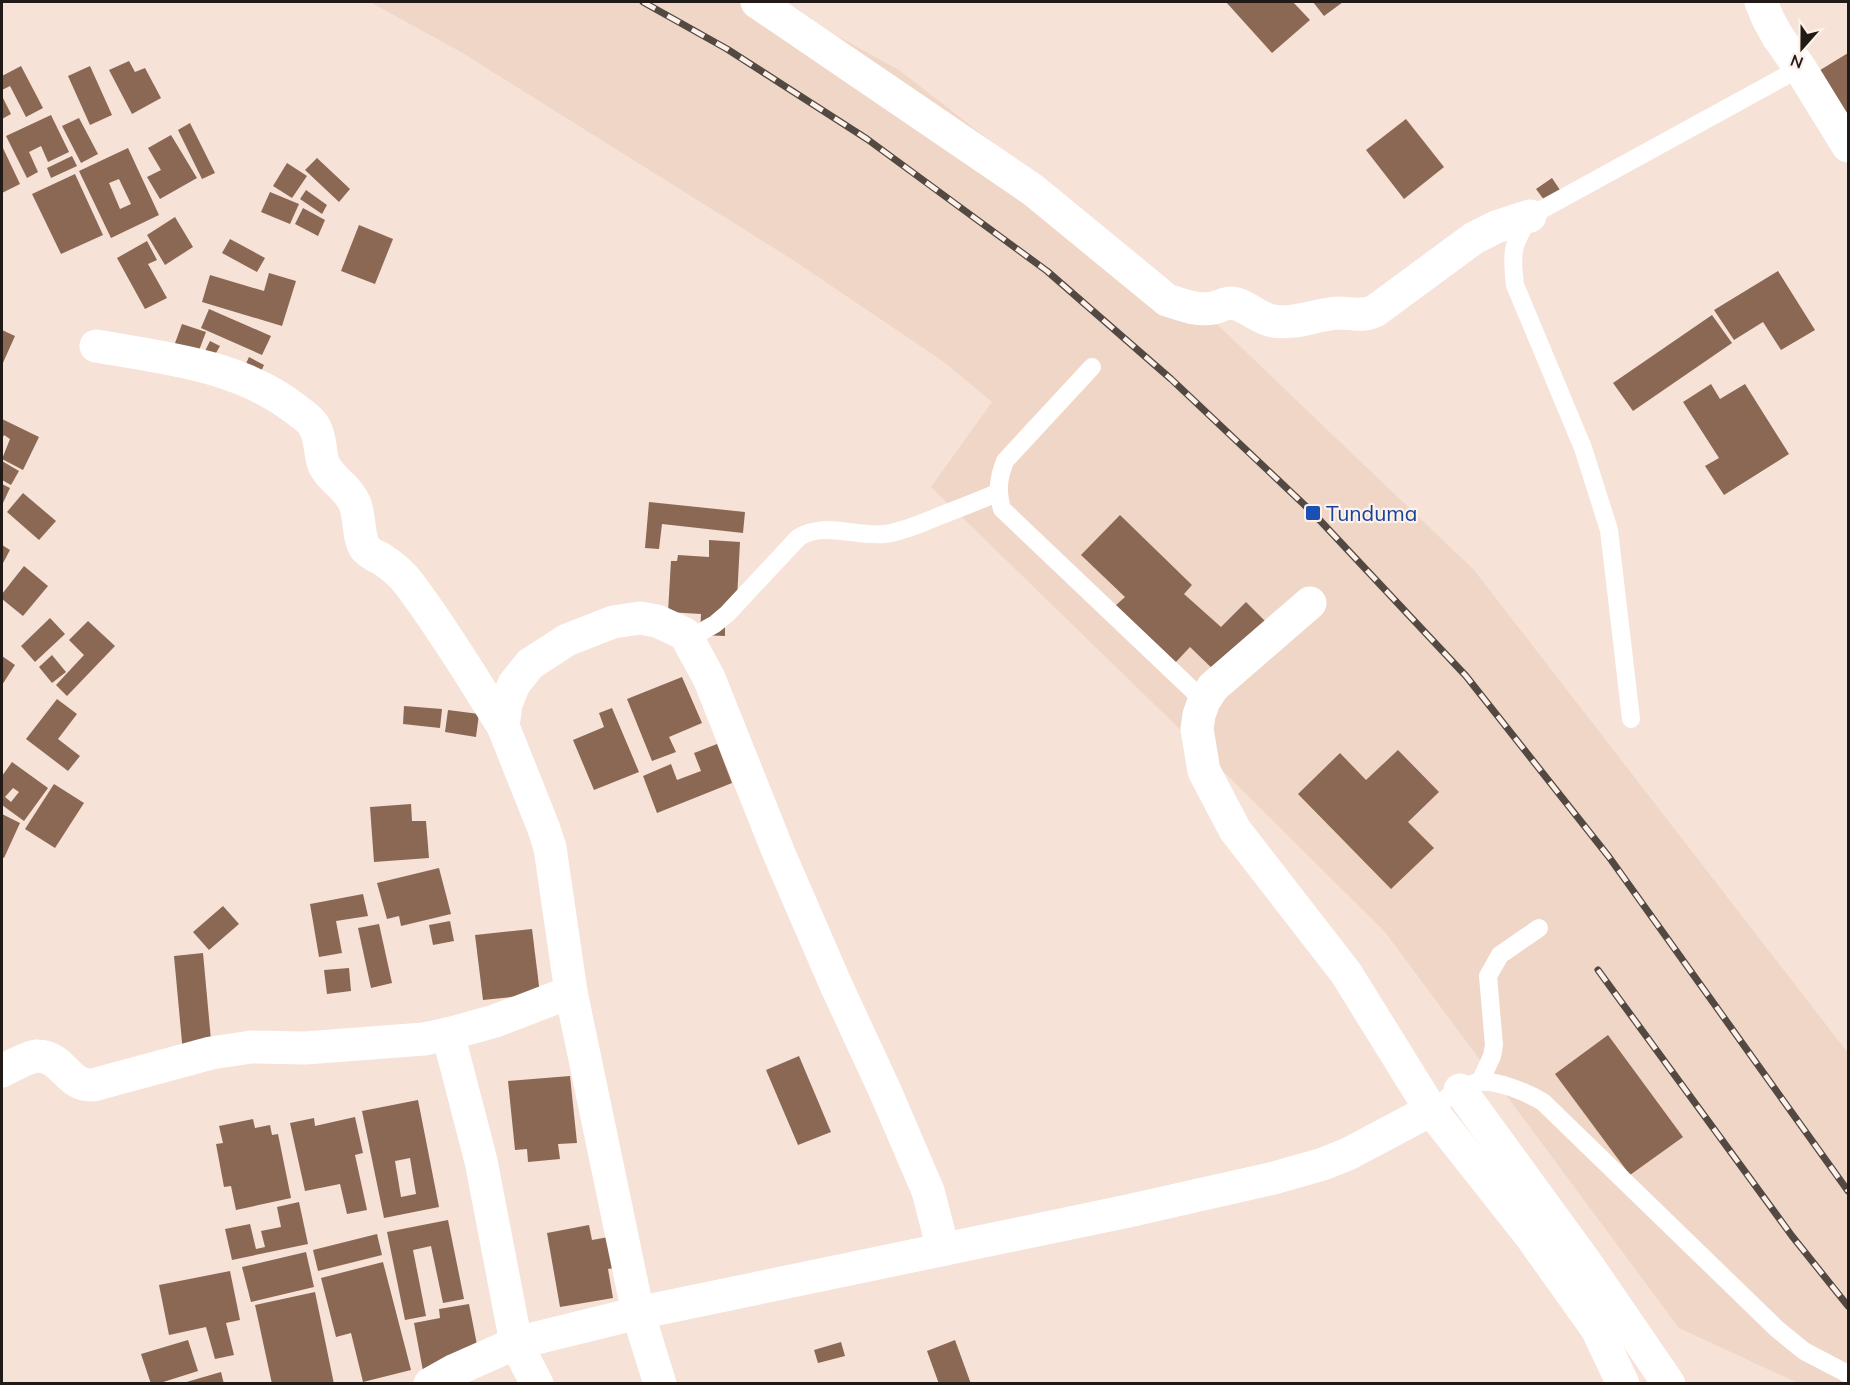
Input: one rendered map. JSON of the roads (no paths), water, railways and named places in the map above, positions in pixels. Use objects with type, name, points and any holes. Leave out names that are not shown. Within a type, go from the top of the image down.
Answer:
[{"type":"street","points":[[757,2],[1032,190],[1167,300],[1185,306],[1204,309],[1233,303],[1265,319],[1282,322],[1337,314],[1369,314],[1474,238],[1496,227],[1530,216]]},
{"type":"street","points":[[1761,2],[1778,37],[1848,146]]},
{"type":"street","points":[[96,346],[184,361],[238,376],[286,402],[313,424],[321,440],[323,463],[354,501],[359,514],[364,546],[409,583],[503,726],[550,848],[571,992],[638,1313],[660,1383]]},
{"type":"street","points":[[1310,603],[1213,687],[1204,701],[1197,729],[1204,771],[1235,830],[1346,973],[1431,1110],[1530,1235],[1597,1329],[1623,1383]]},
{"type":"street","points":[[503,726],[506,704],[514,684],[530,664],[567,640],[613,622],[640,618],[657,621],[685,634],[709,678],[780,856],[928,1191],[943,1249]]},
{"type":"street","points":[[2,1071],[32,1057],[40,1057],[58,1063],[78,1083],[93,1085],[211,1053],[251,1047],[315,1047],[424,1039],[495,1021],[571,992]]},
{"type":"street","points":[[448,1034],[481,1161],[516,1343],[537,1383]]},
{"type":"street","points":[[1470,1086],[1669,1383]]},
{"type":"street","points":[[430,1383],[516,1343],[638,1313],[1128,1211],[1303,1170],[1348,1154],[1431,1110]]},
{"type":"lane","points":[[1631,719],[1609,530],[1583,448],[1515,285],[1512,259],[1515,239],[1530,216],[1800,68]]},
{"type":"lane","points":[[1092,367],[1005,461],[999,475],[998,493],[1002,509],[1204,701]]},
{"type":"lane","points":[[685,634],[701,632],[715,624],[805,533],[825,529],[858,534],[888,534],[998,493]]},
{"type":"lane","points":[[1431,1110],[1470,1086],[1492,1056],[1494,1046],[1488,976],[1500,956],[1539,928]]},
{"type":"lane","points":[[1470,1086],[1495,1084],[1543,1102],[1776,1329],[1804,1351],[1848,1374]]},
{"type":"railway","points":[[643,2],[727,49],[867,139],[1047,271],[1171,379],[1313,513],[1466,676],[1609,857],[1848,1191]]},
{"type":"railway","points":[[1598,970],[1792,1236],[1848,1306]]},
{"type":"place","name":"Tunduma","points":[[1313,513]]}]
